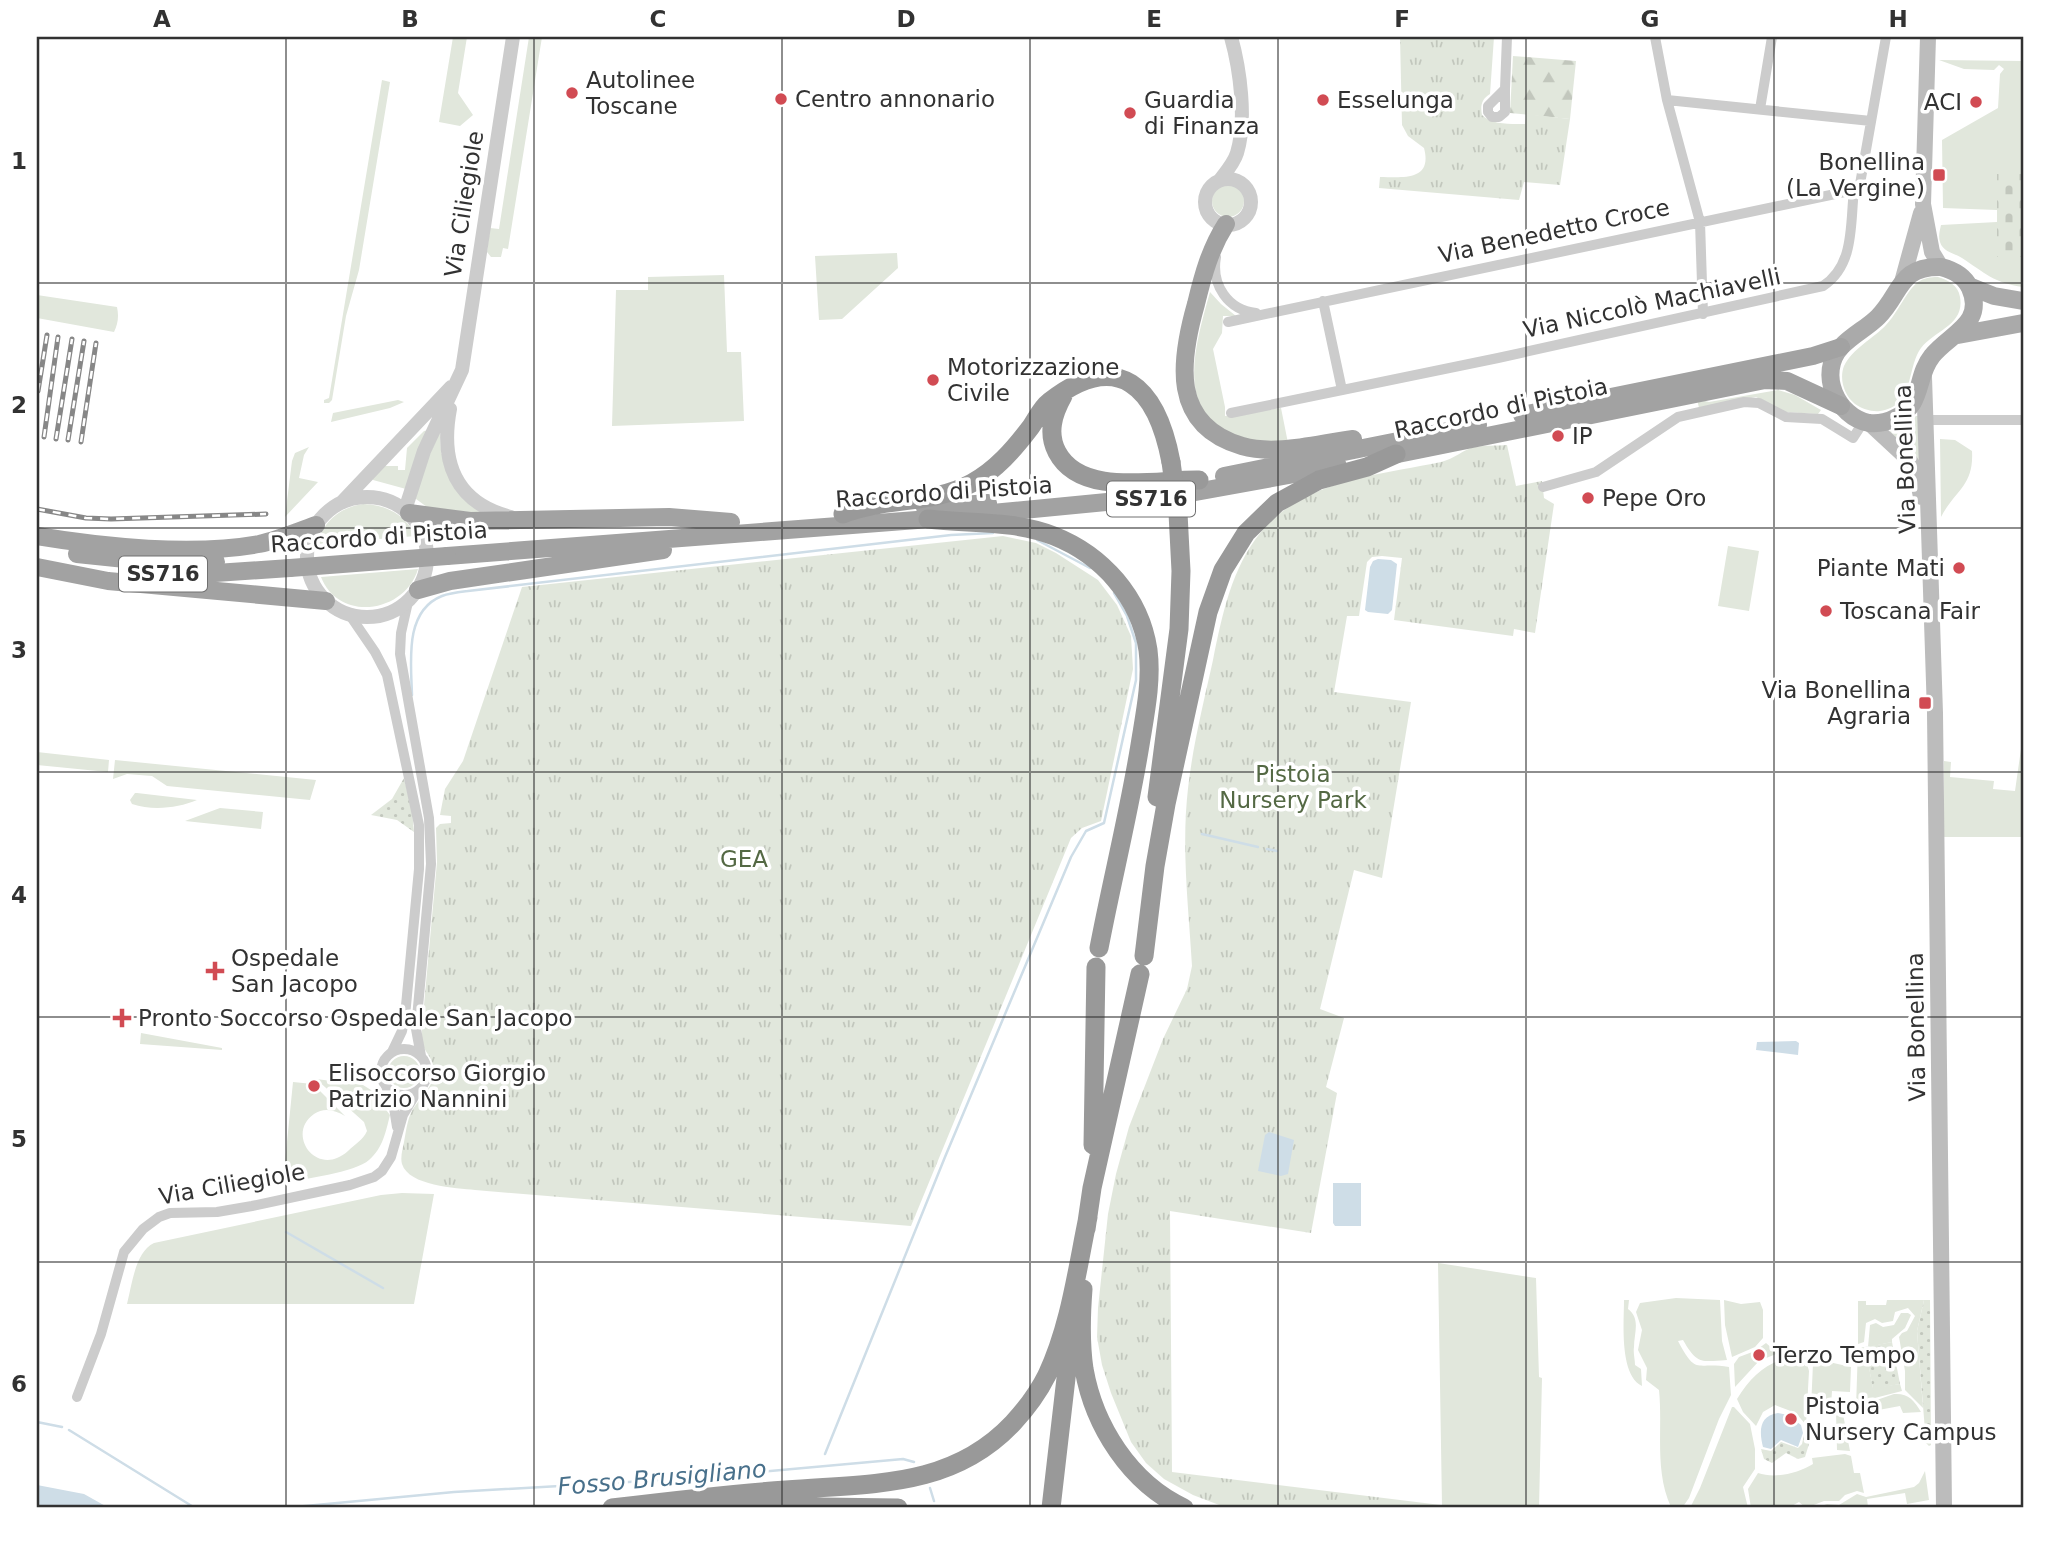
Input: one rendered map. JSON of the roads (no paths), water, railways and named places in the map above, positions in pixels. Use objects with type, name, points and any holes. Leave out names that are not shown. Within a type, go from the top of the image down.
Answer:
[{"type":"highway","points":[[1228,224],[1216,239],[1207,262],[1186,337],[1183,362],[1183,377],[1189,401],[1206,427],[1220,437],[1244,447],[1272,449],[1472,426]]},
{"type":"highway","name":"Raccordo di Pistoia","points":[[732,528],[843,514],[1082,495],[1199,480],[1813,356],[1840,348]]},
{"type":"highway","points":[[612,1508],[893,1482],[942,1471],[991,1444],[1017,1419],[1046,1378],[1066,1322],[1092,1188],[1142,965],[1154,866],[1163,740],[1179,629],[1181,571],[1178,513],[1171,462],[1159,417],[1146,396],[1134,385],[1118,378],[1096,377],[1084,380],[1046,405],[1016,446],[998,465],[973,483],[939,496],[866,505],[843,514]]},
{"type":"highway","name":"Raccordo di Pistoia","points":[[37,547],[164,563],[290,562],[732,528],[928,519],[1167,497],[1284,477],[1765,380],[1787,381],[1841,405]]},
{"type":"highway","points":[[1065,392],[1052,419],[1052,436],[1059,456],[1075,471],[1091,478],[1118,483],[1199,480]]},
{"type":"highway","points":[[1154,866],[1208,612],[1217,583],[1230,557],[1255,523],[1291,495],[1319,480],[1367,467],[1396,454]]},
{"type":"highway","points":[[407,512],[452,520],[669,517],[732,528]]},
{"type":"highway","points":[[928,519],[1003,524],[1053,535],[1080,549],[1100,563],[1131,602],[1145,637],[1149,675],[1140,746],[1098,958],[1092,1188]]},
{"type":"highway","points":[[37,536],[97,545],[147,548],[222,547],[268,542],[316,525]]},
{"type":"highway","points":[[413,596],[450,581],[701,544],[732,528]]},
{"type":"highway","name":"Raccordo di Pistoia","points":[[37,558],[92,568],[159,574],[218,573],[290,562]]},
{"type":"highway","points":[[37,567],[108,581],[326,601]]},
{"type":"highway","points":[[1119,856],[1145,796],[1163,740]]},
{"type":"highway","points":[[1051,1508],[1087,1217]]},
{"type":"highway","points":[[1087,1217],[1081,1333],[1084,1369],[1096,1409],[1124,1460],[1152,1488],[1184,1508]]},
{"type":"highway","points":[[648,1508],[898,1508]]},
{"type":"main road","points":[[1928,37],[1923,204],[1932,252],[1941,267]]},
{"type":"main road","points":[[1902,282],[1919,270],[1941,267],[1955,271],[1969,286],[1973,298],[1972,311],[1958,335],[1936,351],[1924,371],[1917,399],[1909,410],[1891,420],[1866,422],[1841,405],[1832,389],[1833,360],[1840,348],[1882,314],[1902,282],[1923,204]]},
{"type":"main road","points":[[1969,286],[1994,296],[2023,301]]},
{"type":"main road","points":[[1958,335],[2023,323]]},
{"type":"main road","name":"Via Bonellina","points":[[1924,371],[1931,544],[1944,1508]]},
{"type":"main road","name":"Via Bonellina","points":[[1866,422],[1913,465],[1931,544]]},
{"type":"street","name":"Via Ciliegiole","points":[[407,512],[424,451],[463,366],[513,37]]},
{"type":"street","points":[[1231,37],[1241,97],[1237,155],[1250,195],[1250,209],[1243,219],[1228,224],[1214,219],[1206,206],[1208,191],[1219,181],[1237,155]]},
{"type":"street","points":[[1505,89],[1507,37]]},
{"type":"street","points":[[1655,37],[1667,100],[1700,222],[1703,314]]},
{"type":"street","points":[[1760,109],[1772,37]]},
{"type":"street","name":"Via Niccolò Machiavelli","points":[[1231,413],[1807,292],[1823,286],[1835,278],[1847,254],[1854,190],[1860,184],[1886,37]]},
{"type":"street","points":[[1667,100],[1871,121]]},
{"type":"street","points":[[1219,181],[1235,180],[1245,186]]},
{"type":"street","name":"Via Benedetto Croce","points":[[1227,322],[1854,190]]},
{"type":"street","name":"Via Benedetto Croce","points":[[1228,224],[1215,258],[1217,283],[1224,296],[1234,305],[1244,311],[1263,313]]},
{"type":"street","points":[[1323,301],[1342,390]]},
{"type":"street","points":[[413,596],[395,611],[380,616],[349,614],[326,601],[313,584],[307,565],[308,544],[316,525],[325,513],[342,502],[456,385]]},
{"type":"street","points":[[456,385],[446,442],[449,463],[456,478],[464,491],[481,506],[499,514],[523,519]]},
{"type":"street","name":"Via Bonellina","points":[[1543,487],[1596,472],[1678,417],[1730,405],[1755,402],[1786,417],[1822,419],[1853,438],[1866,422]]},
{"type":"street","points":[[1926,420],[2023,420]]},
{"type":"street","points":[[342,502],[362,497],[377,497],[392,502],[407,512],[421,530],[427,549],[426,570],[413,596],[401,633],[402,673],[427,804],[432,851],[416,1029],[427,1074],[423,1086],[417,1091],[401,1095],[386,1087]]},
{"type":"street","points":[[349,614],[387,675],[419,825],[419,869],[405,1016],[402,1031],[381,1067],[382,1079],[394,1108],[397,1130]]},
{"type":"street","points":[[392,1052],[407,1049],[421,1056]]},
{"type":"street","name":"Via Ciliegiole","points":[[77,1397],[101,1334],[124,1252],[143,1229],[159,1217],[170,1213],[217,1212],[365,1181],[382,1171],[386,1165],[394,1147],[397,1130],[417,1091]]},
{"type":"waterway","points":[[412,695],[411,653],[416,625],[421,613],[430,603],[445,595],[951,535],[993,533]]},
{"type":"waterway","points":[[1037,540],[1090,568]]},
{"type":"waterway","points":[[825,1454],[945,1157],[1071,857],[1086,831],[1104,823],[1136,680],[1136,643],[1127,616],[1114,593]]},
{"type":"waterway","points":[[1202,834],[1258,847]]},
{"type":"waterway","points":[[1267,849],[1277,851]]},
{"type":"waterway","points":[[286,1232],[383,1288]]},
{"type":"waterway","name":"Fosso Brusigliano","points":[[37,1422],[62,1427]]},
{"type":"waterway","name":"Fosso Brusigliano","points":[[69,1430],[195,1508]]},
{"type":"waterway","name":"Fosso Brusigliano","points":[[284,1508],[454,1492],[680,1479],[903,1459],[914,1462]]},
{"type":"waterway","name":"Fosso Brusigliano","points":[[930,1488],[934,1501]]},
{"type":"railway","points":[[38,391],[47,335]]},
{"type":"railway","points":[[44,437],[58,337]]},
{"type":"railway","points":[[56,439],[72,339]]},
{"type":"railway","points":[[68,440],[84,341]]},
{"type":"railway","points":[[81,442],[96,343]]},
{"type":"railway","points":[[37,509],[86,518],[111,519],[266,514]]},
{"type":"place","name":"Autolinee Toscane","points":[[572,93]]},
{"type":"place","name":"Centro annonario","points":[[781,99]]},
{"type":"place","name":"Esselunga","points":[[1323,100]]},
{"type":"place","name":"ACI","points":[[1976,102]]},
{"type":"place","name":"Guardia di Finanza","points":[[1130,113]]},
{"type":"place","name":"Bonellina (La Vergine)","points":[[1939,175]]},
{"type":"place","name":"Motorizzazione Civile","points":[[933,380]]},
{"type":"place","name":"IP","points":[[1558,436]]},
{"type":"place","name":"Pepe Oro","points":[[1588,498]]},
{"type":"place","name":"Piante Mati","points":[[1959,568]]},
{"type":"place","name":"Toscana Fair","points":[[1826,611]]},
{"type":"place","name":"Via Bonellina Agraria","points":[[1925,703]]},
{"type":"place","name":"Ospedale San Jacopo","points":[[215,971]]},
{"type":"place","name":"Pronto Soccorso Ospedale San Jacopo","points":[[122,1018]]},
{"type":"place","name":"Elisoccorso Giorgio Patrizio Nannini","points":[[314,1086]]},
{"type":"place","name":"Terzo Tempo","points":[[1759,1355]]},
{"type":"place","name":"Pistoia Nursery Campus","points":[[1791,1419]]},
{"type":"park label","name":"Pistoia Nursery Park","points":[[1293,787]]},
{"type":"park label","name":"GEA","points":[[744,859]]}]
